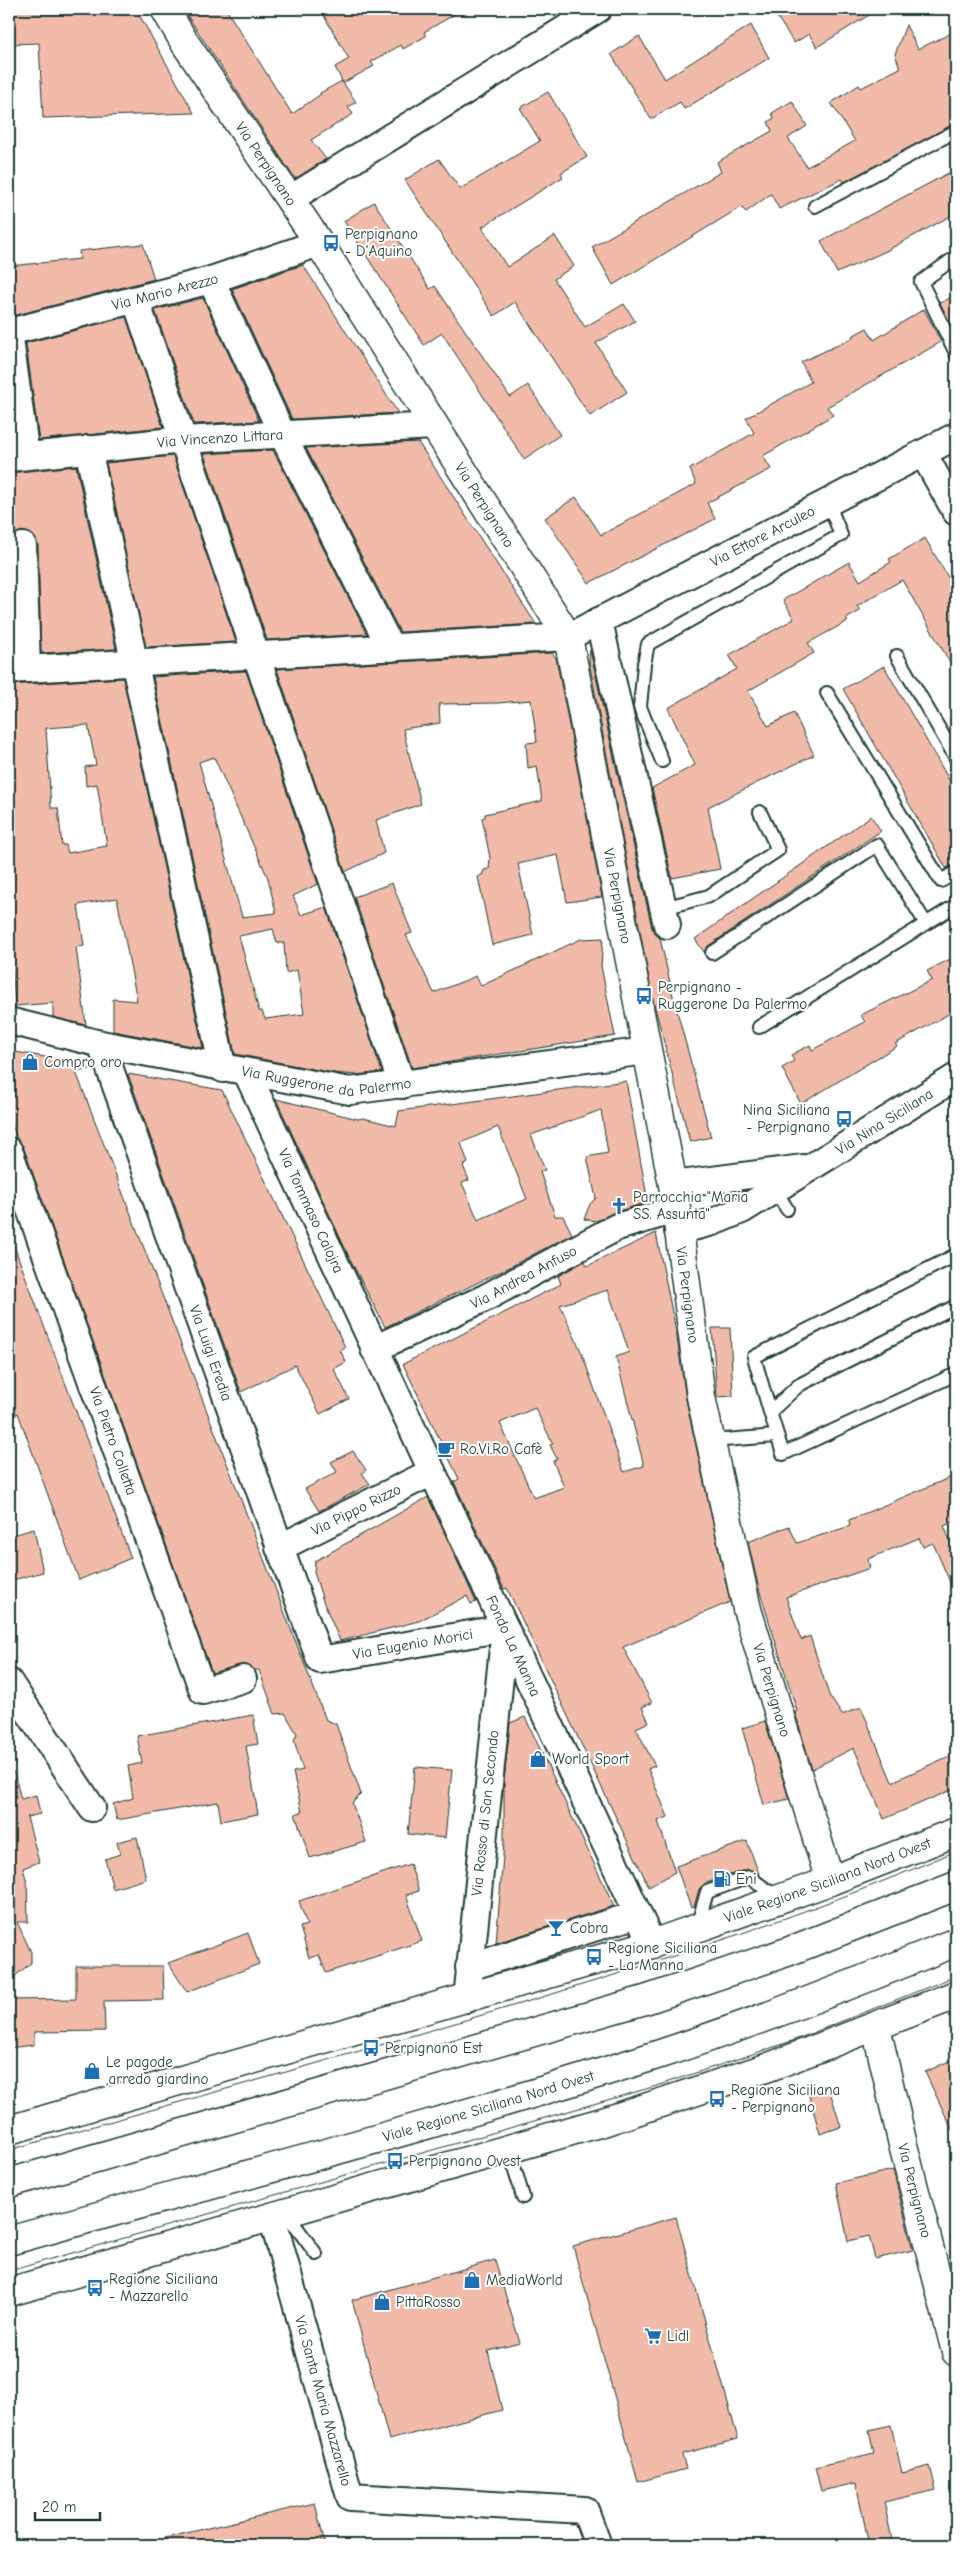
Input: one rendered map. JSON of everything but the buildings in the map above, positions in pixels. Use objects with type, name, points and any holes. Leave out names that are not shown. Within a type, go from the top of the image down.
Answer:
[{"type":"street","name":"Via Perpignano","points":[[165,9],[185,43],[319,243],[568,637],[675,1209],[701,1397],[747,1609],[830,1881]]},
{"type":"street","points":[[290,199],[598,9]]},
{"type":"street","name":"Via Mario Arezzo","points":[[9,332],[136,301],[211,280],[319,243]]},
{"type":"street","points":[[211,280],[284,436],[391,648]]},
{"type":"street","points":[[136,301],[402,1085]]},
{"type":"street","points":[[9,332],[17,457]]},
{"type":"street","name":"Via Vincenzo Littara","points":[[17,457],[183,440],[284,436],[434,426]]},
{"type":"street","name":"Via Ettore Arculeo","points":[[568,637],[956,436]]},
{"type":"street","name":"Via Tommaso Calojra","points":[[88,450],[134,664],[235,1071],[374,1349]]},
{"type":"street","points":[[922,453],[956,512]]},
{"type":"street","points":[[23,546],[17,601],[18,669],[257,657],[568,637]]},
{"type":"street","points":[[599,620],[666,916]]},
{"type":"street","name":"Via Ruggerone da Palermo","points":[[9,1021],[102,1044],[235,1071],[350,1091],[646,1051]]},
{"type":"street","name":"Via Luigi Eredia","points":[[102,1044],[320,1660]]},
{"type":"street","name":"Via Nina Siciliana","points":[[675,1209],[713,1222],[742,1210],[781,1199],[813,1167],[956,1077]]},
{"type":"street","name":"Via Pietro Colletta","points":[[9,1151],[203,1691],[243,1679]]},
{"type":"street","name":"Via Nina Siciliana","points":[[675,1209],[813,1167]]},
{"type":"street","name":"Via Andrea Anfuso","points":[[374,1349],[485,1298],[617,1227],[675,1209]]},
{"type":"street","name":"Fondo La Manna","points":[[374,1349],[652,1944]]},
{"type":"street","name":"Via Pippo Rizzo","points":[[279,1548],[432,1472]]},
{"type":"street","name":"Via Eugenio Morici","points":[[320,1660],[505,1628]]},
{"type":"street","name":"Via Rosso di San Secondo","points":[[467,1999],[505,1628]]},
{"type":"street","points":[[9,1682],[92,1808]]},
{"type":"street","name":"Viale Regione Siciliana Nord Ovest","points":[[9,2130],[652,1944],[830,1881],[956,1832]]},
{"type":"street","points":[[9,2183],[645,2000],[786,1952],[956,1886]]},
{"type":"street","points":[[469,1967],[638,1914]]},
{"type":"street","name":"Viale Regione Siciliana Nord Ovest","points":[[9,2241],[550,2088],[659,2054],[821,1996],[956,1942]]},
{"type":"street","points":[[9,2292],[606,2121],[769,2067],[956,1995]]},
{"type":"street","name":"Via Perpignano","points":[[876,2027],[903,2145],[956,2352]]},
{"type":"street","name":"Via Santa Maria Mazzarello","points":[[279,2215],[350,2497],[585,2510],[598,2545]]},
{"type":"lane","points":[[815,206],[956,131]]},
{"type":"lane","points":[[956,257],[920,282],[956,353]]},
{"type":"lane","points":[[662,762],[640,707],[648,644],[841,535],[828,502]]},
{"type":"lane","points":[[897,656],[956,758]]},
{"type":"lane","points":[[827,693],[941,881],[956,872]]},
{"type":"lane","points":[[666,916],[709,896],[778,850],[760,812]]},
{"type":"lane","points":[[712,954],[877,844],[925,922]]},
{"type":"lane","points":[[759,1027],[925,922],[956,906]]},
{"type":"lane","points":[[956,1255],[754,1357],[776,1436],[783,1454],[956,1374]]},
{"type":"lane","points":[[770,1412],[799,1385],[956,1306]]},
{"type":"lane","points":[[711,1441],[776,1436]]},
{"type":"lane","points":[[509,2150],[523,2197]]},
{"type":"lane","points":[[279,2215],[316,2254]]},
{"type":"tram line","points":[[9,2150],[377,2046],[615,1975],[787,1917],[956,1851]]},
{"type":"tram line","points":[[9,2271],[653,2087],[792,2041],[956,1976]]},
{"type":"place","name":"Perpignano - D'Aquino","points":[[331,243]]},
{"type":"place","name":"Perpignano - Ruggerone Da Palermo","points":[[644,996]]},
{"type":"place","name":"Compro oro","points":[[30,1062]]},
{"type":"place","name":"Nina Siciliana - Perpignano","points":[[844,1119]]},
{"type":"place","name":"Parrocchia \"Maria SS. Assunta\"","points":[[619,1206]]},
{"type":"place","name":"Ro.Vi.Ro Cafè","points":[[446,1449]]},
{"type":"place","name":"World Sport","points":[[538,1759]]},
{"type":"place","name":"Eni","points":[[722,1879]]},
{"type":"place","name":"Cobra","points":[[556,1928]]},
{"type":"place","name":"Regione Siciliana - La Manna","points":[[594,1957]]},
{"type":"place","name":"Perpignano Est","points":[[371,2048]]},
{"type":"place","name":"Le pagode ,arredo giardino","points":[[92,2071]]},
{"type":"place","name":"Regione Siciliana - Perpignano","points":[[717,2099]]},
{"type":"place","name":"Perpignano Ovest","points":[[395,2161]]},
{"type":"place","name":"MediaWorld","points":[[472,2280]]},
{"type":"place","name":"Regione Siciliana - Mazzarello","points":[[95,2288]]},
{"type":"place","name":"PittaRosso","points":[[382,2302]]},
{"type":"place","name":"Lidl","points":[[653,2336]]}]
